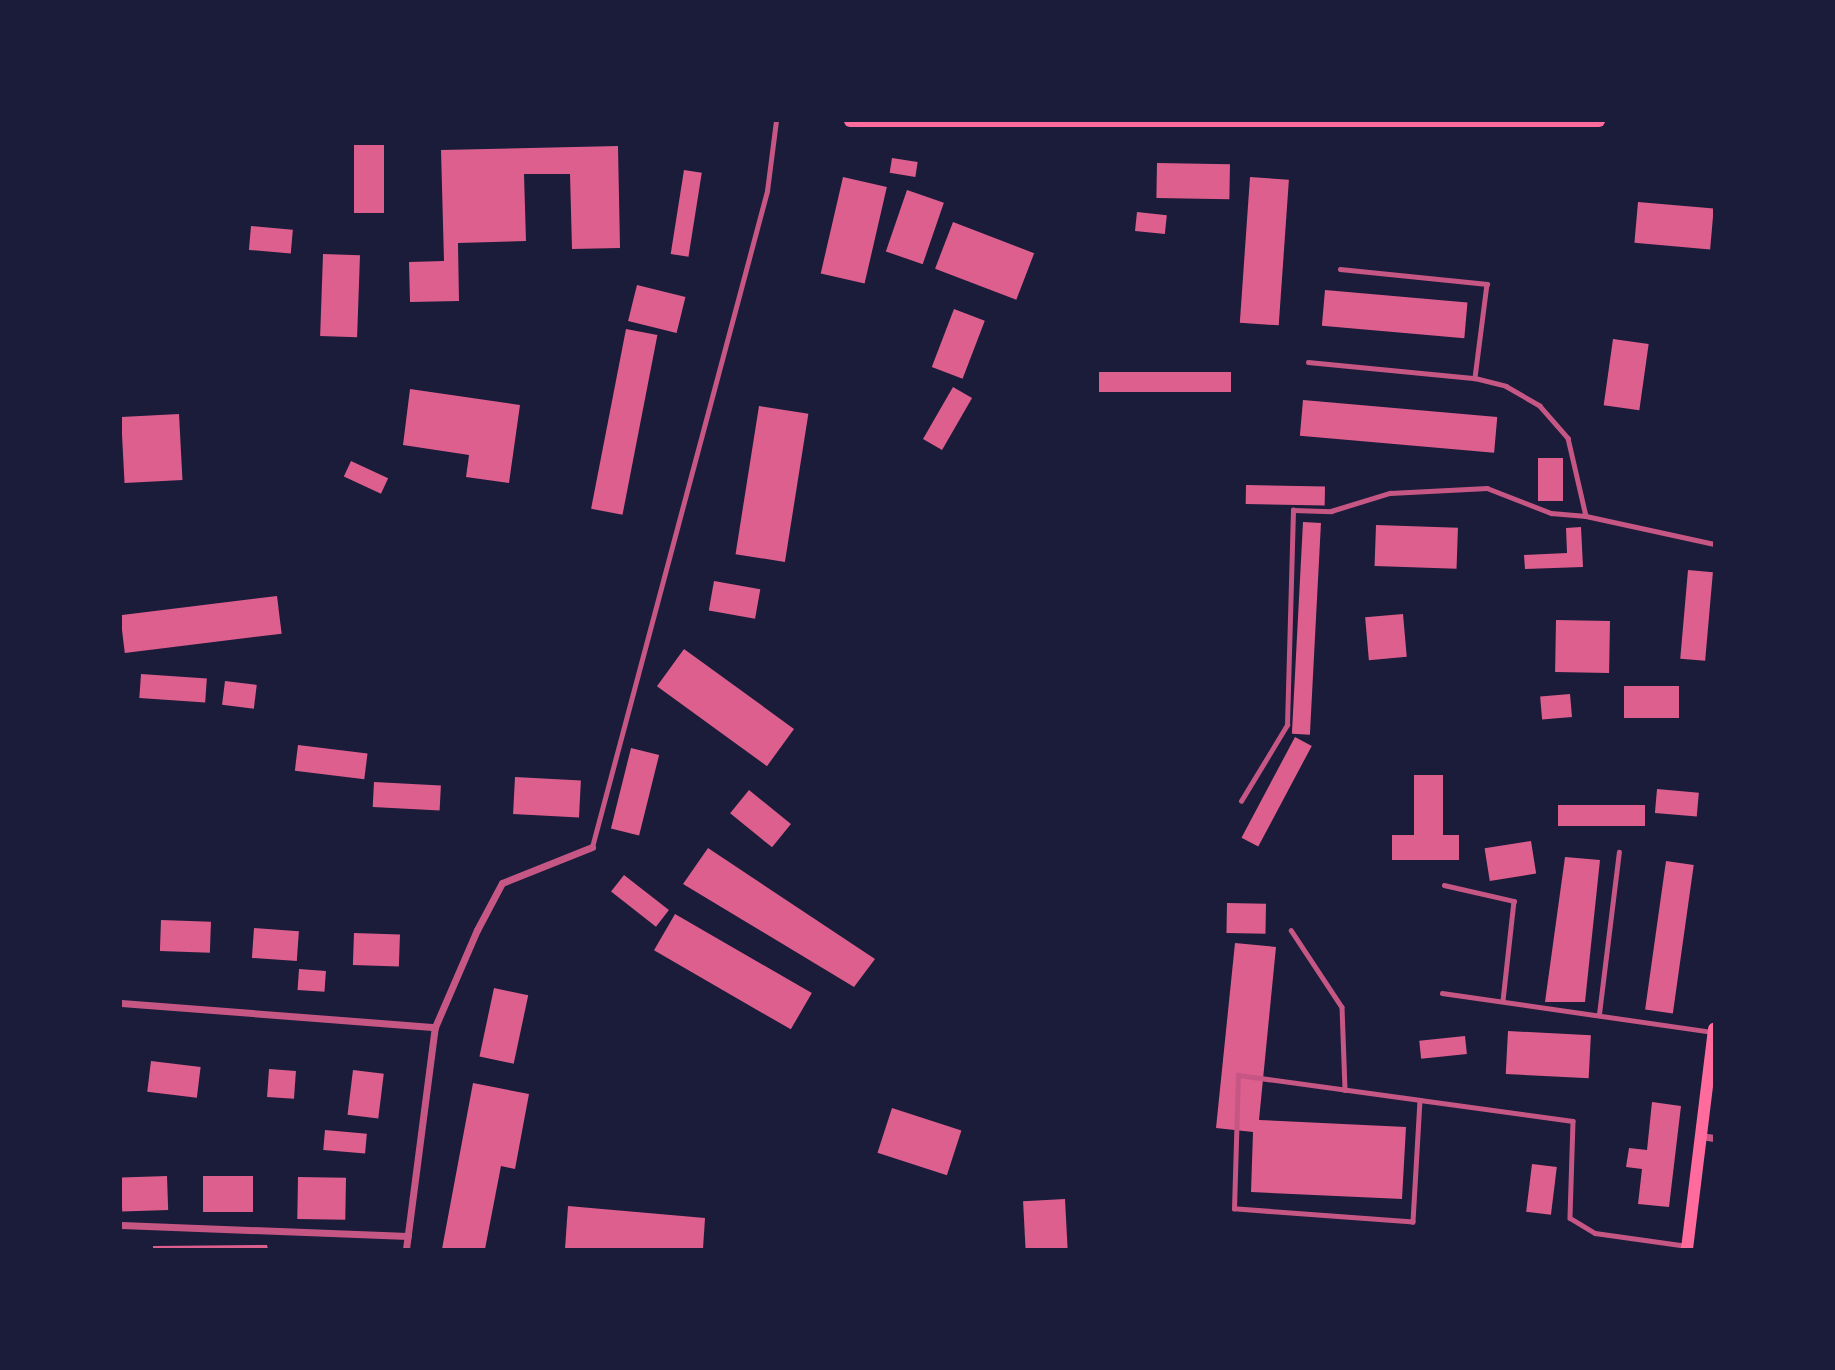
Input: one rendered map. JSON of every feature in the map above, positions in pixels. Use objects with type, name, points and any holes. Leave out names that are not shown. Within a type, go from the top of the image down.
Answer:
[{"type":"main road","points":[[850,121],[1599,121]]},
{"type":"main road","points":[[1687,1248],[1708,1137],[1714,1030]]},
{"type":"street","points":[[406,1249],[435,1027],[502,883],[592,846]]},
{"type":"street","points":[[121,1003],[435,1027]]},
{"type":"street","points":[[121,1225],[408,1236]]},
{"type":"lane","points":[[592,846],[767,191],[776,121]]},
{"type":"lane","points":[[1340,270],[1487,284],[1475,378]]},
{"type":"lane","points":[[1308,362],[1475,378],[1506,386],[1540,406],[1568,438],[1586,516]]},
{"type":"lane","points":[[1241,802],[1287,725],[1293,510],[1331,511],[1390,493],[1487,488],[1551,513],[1586,516],[1714,544]]},
{"type":"lane","points":[[1600,1014],[1619,852]]},
{"type":"lane","points":[[1444,885],[1514,901],[1503,1000]]},
{"type":"lane","points":[[1292,930],[1342,1007],[1345,1090]]},
{"type":"lane","points":[[1443,993],[1714,1030]]},
{"type":"lane","points":[[1420,1100],[1413,1222],[1234,1209],[1238,1075],[1573,1121],[1570,1218],[1595,1233],[1687,1248]]},
{"type":"building","points":[[354,145],[384,145],[384,213],[354,213]]},
{"type":"building","points":[[618,146],[620,248],[572,249],[570,174],[524,174],[526,241],[458,243],[459,301],[410,302],[409,262],[444,261],[441,150]]},
{"type":"building","points":[[892,158],[918,162],[915,177],[890,173]]},
{"type":"building","points":[[1157,163],[1230,164],[1229,199],[1156,198]]},
{"type":"building","points":[[684,170],[702,173],[688,257],[671,254]]},
{"type":"building","points":[[843,177],[887,187],[865,284],[821,273]]},
{"type":"building","points":[[1250,177],[1289,180],[1279,325],[1240,323]]},
{"type":"building","points":[[907,190],[944,203],[923,264],[886,251]]},
{"type":"building","points":[[1638,202],[1714,209],[1710,249],[1634,243]]},
{"type":"building","points":[[1137,212],[1167,215],[1165,234],[1135,231]]},
{"type":"building","points":[[953,222],[1034,253],[1016,300],[935,269]]},
{"type":"building","points":[[251,226],[293,230],[291,254],[249,250]]},
{"type":"building","points":[[323,254],[360,255],[357,337],[320,336]]},
{"type":"building","points":[[637,285],[686,297],[677,333],[628,321]]},
{"type":"building","points":[[1325,290],[1467,302],[1464,338],[1322,326]]},
{"type":"building","points":[[954,309],[985,321],[963,379],[932,367]]},
{"type":"building","points":[[626,329],[657,335],[622,515],[591,509]]},
{"type":"building","points":[[1613,339],[1649,344],[1639,410],[1604,405]]},
{"type":"building","points":[[1099,372],[1231,372],[1231,392],[1099,392]]},
{"type":"building","points":[[953,387],[972,398],[942,450],[923,439]]},
{"type":"building","points":[[410,389],[520,405],[509,483],[466,477],[469,455],[403,445]]},
{"type":"building","points":[[1303,400],[1497,417],[1494,453],[1300,436]]},
{"type":"building","points":[[759,406],[808,414],[785,562],[736,554]]},
{"type":"building","points":[[179,414],[182,480],[125,483],[121,417]]},
{"type":"building","points":[[1538,458],[1563,458],[1563,501],[1538,501]]},
{"type":"building","points":[[351,461],[388,478],[381,494],[344,476]]},
{"type":"building","points":[[1246,485],[1325,486],[1325,505],[1246,504]]},
{"type":"building","points":[[1303,522],[1321,523],[1310,735],[1292,734]]},
{"type":"building","points":[[1376,525],[1458,528],[1457,569],[1375,566]]},
{"type":"building","points":[[1581,527],[1583,567],[1525,569],[1524,555],[1567,553],[1566,528]]},
{"type":"building","points":[[1688,570],[1713,572],[1705,661],[1680,659]]},
{"type":"building","points":[[714,581],[760,589],[755,619],[709,611]]},
{"type":"building","points":[[277,596],[282,634],[125,653],[121,615]]},
{"type":"building","points":[[1403,614],[1407,657],[1369,660],[1365,617]]},
{"type":"building","points":[[1556,620],[1610,621],[1609,673],[1555,672]]},
{"type":"building","points":[[684,649],[794,729],[767,766],[657,686]]},
{"type":"building","points":[[141,674],[207,679],[205,703],[139,698]]},
{"type":"building","points":[[225,681],[257,685],[254,709],[222,705]]},
{"type":"building","points":[[1624,686],[1679,686],[1679,718],[1624,718]]},
{"type":"building","points":[[1570,694],[1572,717],[1542,720],[1540,697]]},
{"type":"building","points":[[1295,737],[1312,746],[1258,847],[1241,838]]},
{"type":"building","points":[[298,745],[367,754],[364,779],[295,771]]},
{"type":"building","points":[[631,748],[659,755],[639,836],[611,829]]},
{"type":"building","points":[[1414,775],[1443,775],[1443,835],[1459,835],[1459,860],[1392,860],[1392,835],[1414,835]]},
{"type":"building","points":[[515,777],[581,780],[579,817],[513,814]]},
{"type":"building","points":[[374,782],[441,786],[440,810],[373,807]]},
{"type":"building","points":[[1657,789],[1699,793],[1697,817],[1655,813]]},
{"type":"building","points":[[749,790],[791,824],[772,847],[730,813]]},
{"type":"building","points":[[1558,805],[1645,805],[1645,826],[1558,826]]},
{"type":"building","points":[[1531,841],[1536,874],[1490,881],[1485,848]]},
{"type":"building","points":[[708,848],[875,959],[854,987],[683,884]]},
{"type":"building","points":[[1565,857],[1600,860],[1585,1002],[1545,1002]]},
{"type":"building","points":[[1666,861],[1694,865],[1673,1013],[1645,1010]]},
{"type":"building","points":[[624,875],[669,910],[656,927],[611,892]]},
{"type":"building","points":[[1227,903],[1266,904],[1265,934],[1226,933]]},
{"type":"building","points":[[675,914],[812,993],[791,1029],[654,950]]},
{"type":"building","points":[[161,920],[211,922],[210,953],[160,951]]},
{"type":"building","points":[[254,928],[299,931],[297,961],[252,958]]},
{"type":"building","points":[[354,933],[400,935],[399,967],[353,965]]},
{"type":"building","points":[[1235,943],[1276,947],[1259,1120],[1406,1127],[1402,1199],[1251,1192],[1253,1132],[1216,1128]]},
{"type":"building","points":[[299,969],[326,971],[324,992],[298,990]]},
{"type":"building","points":[[494,988],[528,995],[514,1064],[479,1056]]},
{"type":"building","points":[[1508,1031],[1591,1035],[1589,1078],[1506,1074]]},
{"type":"building","points":[[1465,1036],[1467,1054],[1421,1059],[1419,1041]]},
{"type":"building","points":[[151,1061],[201,1067],[197,1098],[147,1092]]},
{"type":"building","points":[[269,1069],[296,1071],[294,1099],[267,1097]]},
{"type":"building","points":[[353,1070],[384,1074],[378,1118],[348,1115]]},
{"type":"building","points":[[473,1083],[529,1094],[515,1169],[501,1166],[485,1249],[442,1249]]},
{"type":"building","points":[[1652,1102],[1681,1106],[1669,1207],[1638,1204],[1642,1169],[1626,1167],[1629,1148],[1647,1150]]},
{"type":"building","points":[[892,1108],[961,1131],[947,1175],[877,1153]]},
{"type":"building","points":[[325,1130],[367,1134],[365,1154],[323,1150]]},
{"type":"building","points":[[1532,1164],[1557,1167],[1551,1215],[1526,1212]]},
{"type":"building","points":[[167,1176],[168,1210],[122,1212],[121,1178]]},
{"type":"building","points":[[203,1176],[253,1176],[253,1212],[203,1212]]},
{"type":"building","points":[[298,1177],[346,1178],[345,1220],[297,1219]]},
{"type":"building","points":[[1065,1199],[1068,1249],[1026,1249],[1023,1201]]},
{"type":"building","points":[[568,1206],[705,1218],[703,1249],[565,1249]]},
{"type":"building","points":[[267,1245],[268,1249],[153,1249],[153,1246]]}]
